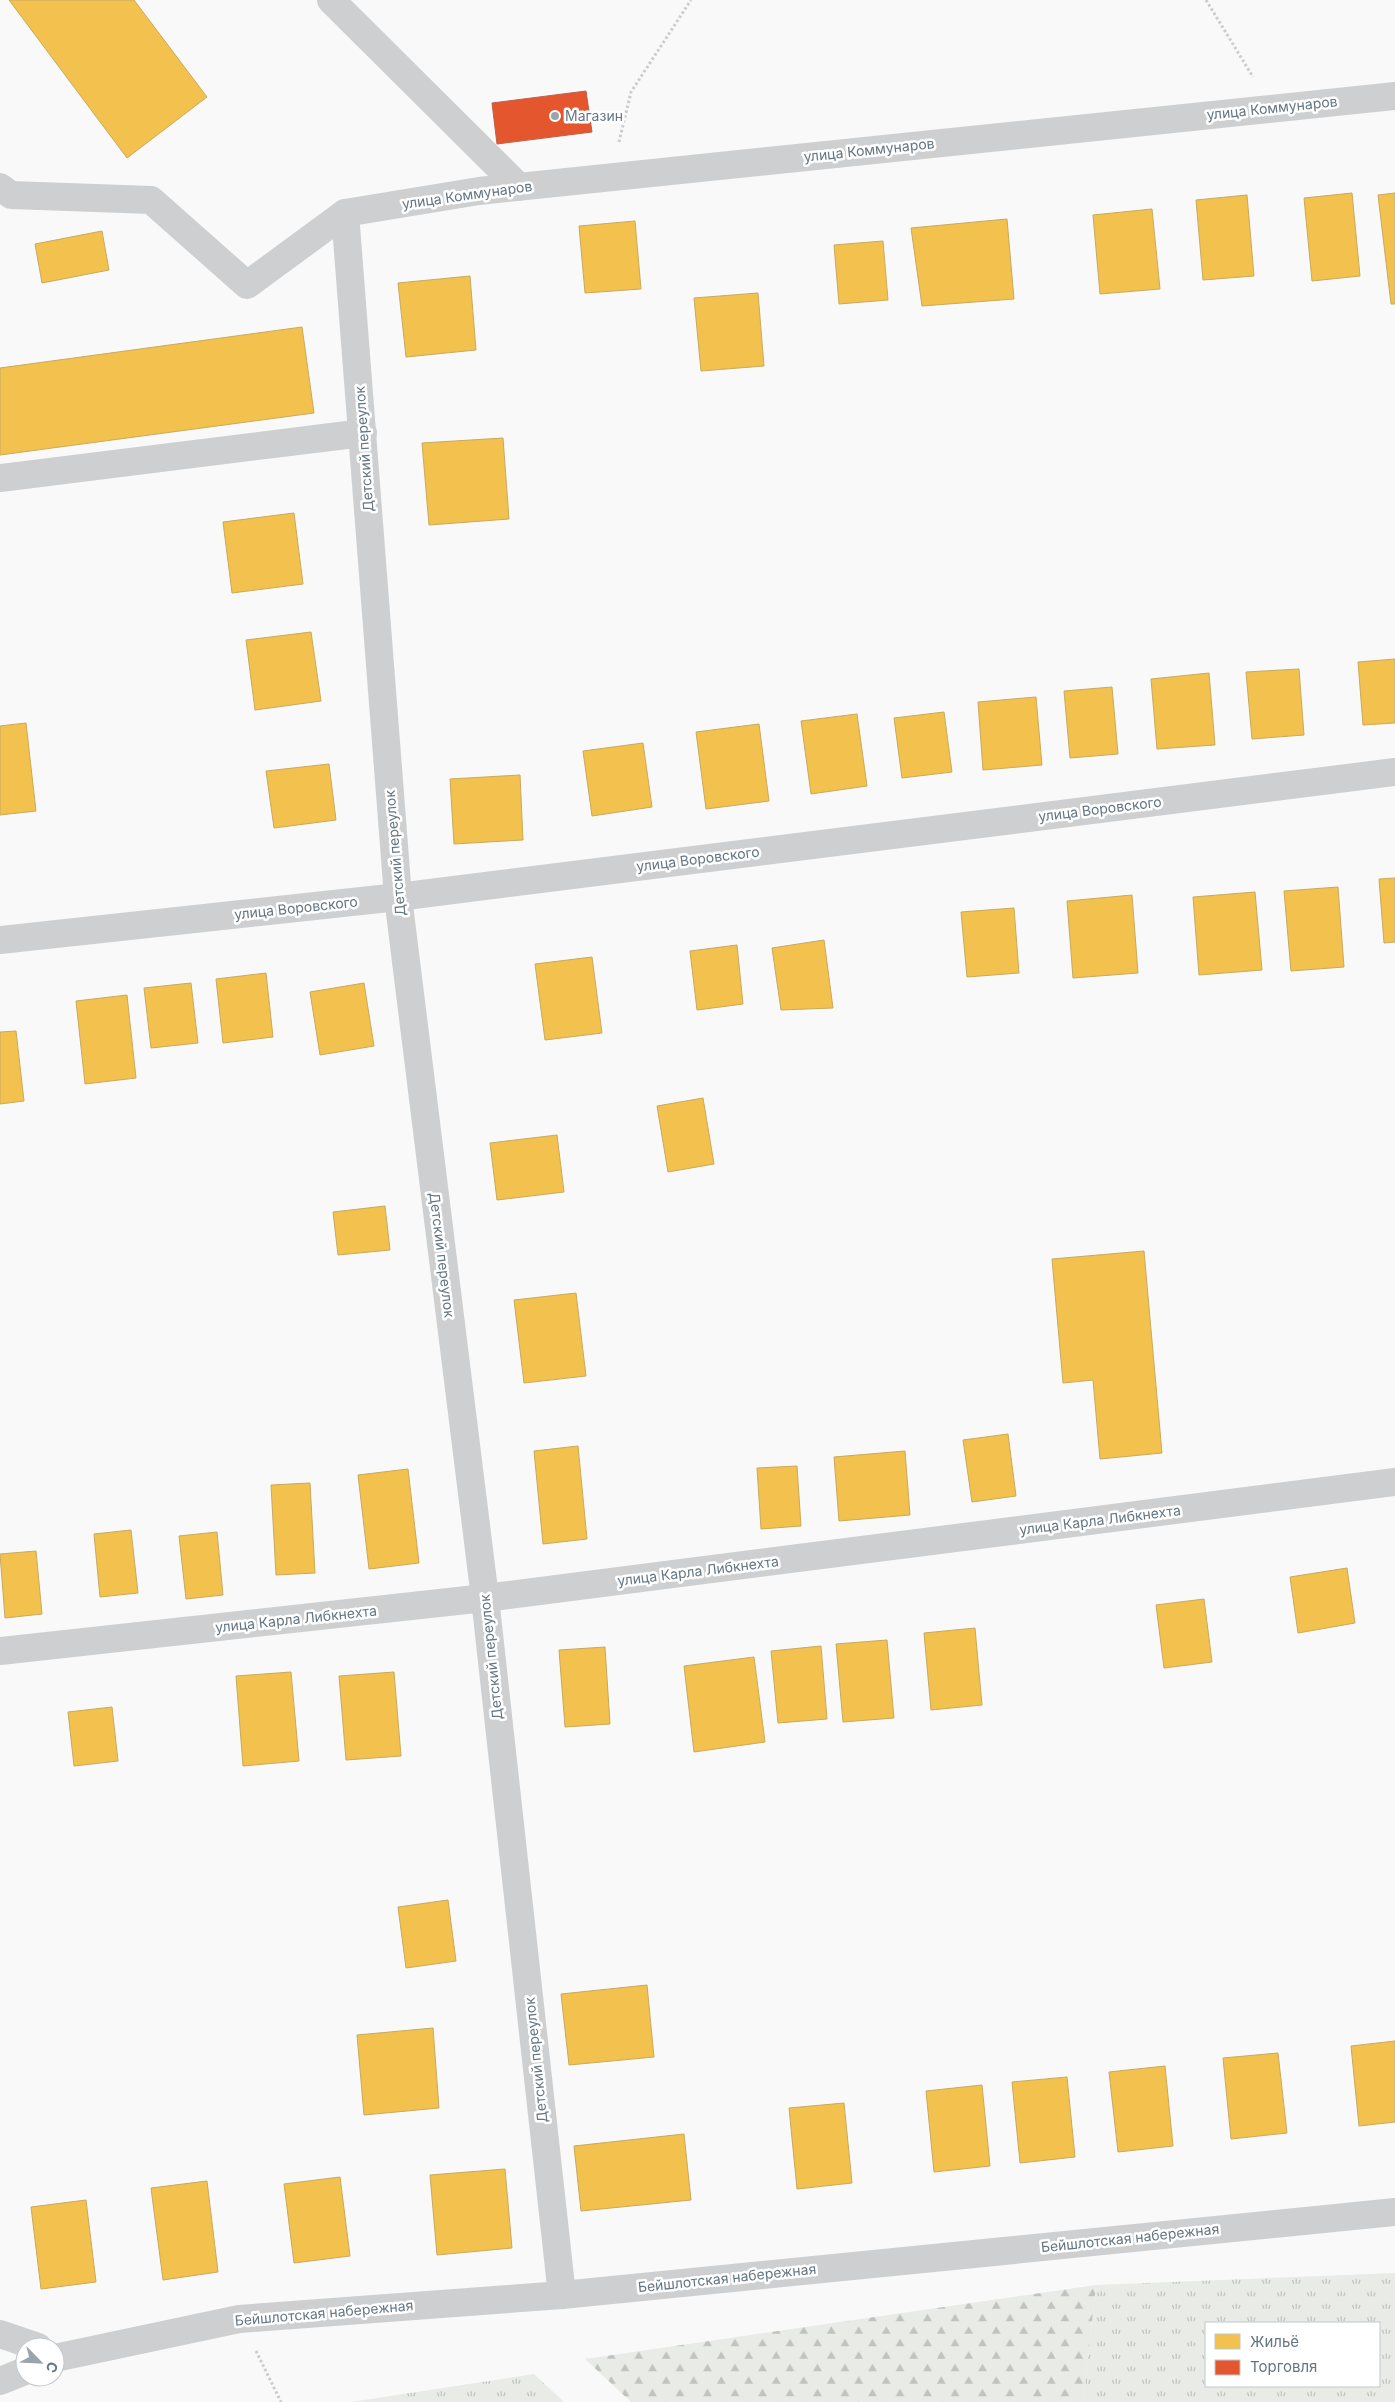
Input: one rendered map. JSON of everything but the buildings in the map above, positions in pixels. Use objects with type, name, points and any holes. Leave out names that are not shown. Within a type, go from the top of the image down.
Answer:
[{"type":"street","points":[[331,0],[519,187]]},
{"type":"street","name":"улица Коммунаров","points":[[344,213],[479,191],[1395,96]]},
{"type":"street","points":[[0,187],[10,195],[151,200],[247,285],[344,213]]},
{"type":"street","name":"Детский переулок","points":[[344,213],[363,433],[398,897],[485,1598],[562,2295]]},
{"type":"street","points":[[0,478],[363,433]]},
{"type":"street","name":"улица Воровского","points":[[0,940],[398,897],[1395,772]]},
{"type":"street","name":"улица Карла Либкнехта","points":[[0,1651],[485,1598],[1395,1482]]},
{"type":"street","name":"Бейшлотская набережная","points":[[65,2351],[239,2319],[562,2295],[1395,2212]]},
{"type":"street","name":"Бейшлотская набережная","points":[[0,2334],[15,2339]]},
{"type":"street","points":[[0,2381],[15,2374]]},
{"type":"path","points":[[611,177],[630,92],[691,0]]},
{"type":"path","points":[[1206,0],[1272,108]]},
{"type":"path","points":[[239,2319],[281,2402]]},
{"type":"green space","points":[[1395,2273],[1395,2402],[1083,2402],[1096,2285]]},
{"type":"green space","points":[[1096,2285],[1083,2402],[631,2402],[585,2359]]},
{"type":"green space","points":[[534,2374],[564,2402],[351,2402]]},
{"type":"place","name":"Магазин","points":[[555,116]]}]
